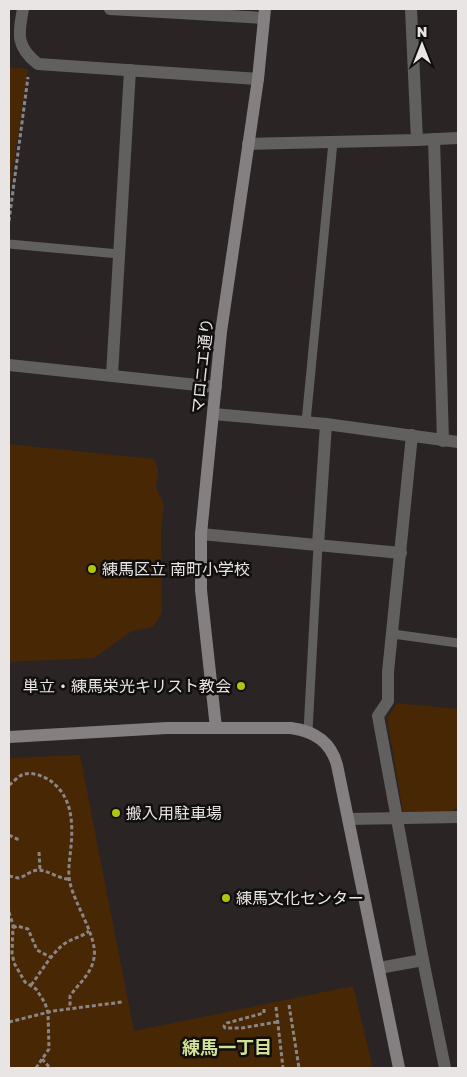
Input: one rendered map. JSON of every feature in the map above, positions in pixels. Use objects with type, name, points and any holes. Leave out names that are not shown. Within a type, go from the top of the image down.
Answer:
[{"type":"street","points":[[23,9],[19,44],[30,59],[38,64],[258,79]]},
{"type":"street","points":[[110,9],[265,13]]},
{"type":"street","points":[[411,9],[418,140]]},
{"type":"street","name":"マロニエ通り","points":[[216,728],[201,590],[201,534],[222,323],[258,79],[265,13]]},
{"type":"street","points":[[112,376],[130,70]]},
{"type":"street","points":[[248,144],[458,138]]},
{"type":"street","points":[[434,139],[443,441]]},
{"type":"street","points":[[9,365],[216,387]]},
{"type":"street","points":[[213,414],[326,424],[458,442]]},
{"type":"street","points":[[318,545],[326,424]]},
{"type":"street","points":[[412,435],[388,672],[388,701],[378,716],[445,1068]]},
{"type":"street","points":[[201,534],[401,553]]},
{"type":"street","points":[[9,736],[167,728],[291,728],[308,732],[323,740],[333,754],[400,1068]]},
{"type":"street","points":[[348,819],[458,817]]},
{"type":"street","points":[[378,968],[423,960]]},
{"type":"lane","points":[[306,422],[333,142]]},
{"type":"lane","points":[[9,244],[119,254]]},
{"type":"lane","points":[[308,732],[318,545]]},
{"type":"lane","points":[[392,634],[458,643]]},
{"type":"path","points":[[9,221],[30,59]]},
{"type":"path","points":[[9,785],[19,777],[31,773],[46,778],[62,790],[70,808],[69,879],[94,948],[94,959],[86,976],[70,996],[70,1008]]},
{"type":"path","points":[[9,835],[19,840]]},
{"type":"path","points":[[39,852],[40,870]]},
{"type":"path","points":[[9,876],[18,878],[40,870],[62,879],[69,879]]},
{"type":"path","points":[[9,912],[13,925],[12,954],[14,963],[26,982],[36,989],[45,1003],[48,1013],[49,1049],[36,1068]]},
{"type":"path","points":[[12,928],[17,926],[28,929],[37,950],[50,957]]},
{"type":"path","points":[[31,985],[50,957],[66,943],[89,931]]},
{"type":"path","points":[[9,1022],[70,1008],[122,1002]]},
{"type":"path","points":[[289,1005],[299,1068]]},
{"type":"path","points":[[276,1007],[283,1068]]},
{"type":"path","points":[[264,1009],[264,1013],[227,1023],[224,1026],[225,1028],[242,1028],[277,1022]]},
{"type":"path","points":[[42,1060],[50,1068]]},
{"type":"shaded area","points":[[9,67],[28,69],[9,194]]},
{"type":"shaded area","points":[[9,444],[154,459],[158,470],[156,488],[164,504],[161,534],[162,613],[153,627],[132,631],[94,658],[9,662]]},
{"type":"shaded area","points":[[397,703],[458,709],[458,805],[453,811],[403,812],[387,718]]},
{"type":"shaded area","points":[[80,755],[134,1031],[353,986],[373,1068],[9,1068],[9,758]]},
{"type":"place","name":"練馬区立 南町小学校","points":[[92,569]]},
{"type":"place","name":"単立・練馬栄光キリスト教会","points":[[241,686]]},
{"type":"place","name":"搬入用駐車場","points":[[116,813]]},
{"type":"place","name":"練馬文化センター","points":[[226,898]]},
{"type":"district","name":"練馬一丁目","points":[[227,1047]]}]
